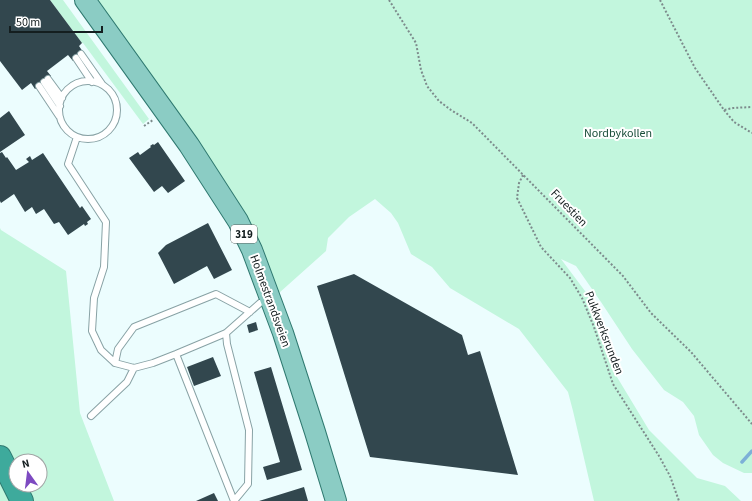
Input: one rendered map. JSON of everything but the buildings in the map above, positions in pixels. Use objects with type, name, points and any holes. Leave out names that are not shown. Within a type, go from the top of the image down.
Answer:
[{"type":"highway","points":[[0,457],[22,501]]},
{"type":"main road","name":"Holmestrandsveien","points":[[85,0],[189,145],[238,221],[252,250],[286,340],[336,501]]},
{"type":"lane","points":[[44,82],[66,129],[77,137],[95,139],[104,135],[112,128],[118,109],[110,90],[102,84],[78,56],[92,82]]},
{"type":"lane","points":[[44,82],[62,98]]},
{"type":"lane","points":[[44,82],[60,106]]},
{"type":"lane","points":[[60,117],[60,106],[66,91],[74,85],[82,82],[102,84]]},
{"type":"lane","points":[[77,137],[68,164],[106,222],[104,267],[94,298],[92,331],[101,350],[114,363],[134,368],[153,363],[226,334],[260,304],[271,299]]},
{"type":"lane","points":[[114,363],[118,348],[134,327],[216,294],[250,312]]},
{"type":"lane","points":[[176,354],[234,501],[248,484],[249,430],[227,344],[226,334]]},
{"type":"lane","points":[[91,416],[127,382],[134,368]]},
{"type":"path","name":"Fruestien","points":[[389,0],[416,43],[421,70],[427,86],[439,101],[472,123],[623,276],[651,313],[691,352],[752,424]]},
{"type":"path","points":[[660,0],[695,68],[724,110],[734,122],[752,133]]},
{"type":"path","points":[[724,110],[752,107]]},
{"type":"path","points":[[144,126],[154,119],[158,125]]},
{"type":"path","name":"Pukkverksrunden","points":[[523,174],[519,183],[518,198],[527,218],[541,247],[570,278],[582,298],[594,327],[613,384],[659,456],[670,476],[679,501]]},
{"type":"green space","points":[[50,0],[63,0],[149,119],[143,124],[83,43]]},
{"type":"green space","name":"Nordbykollen","points":[[95,0],[752,0],[752,473],[744,473],[723,463],[713,455],[699,435],[694,416],[683,402],[664,390],[632,349],[576,266],[561,259],[591,299],[617,377],[649,430],[697,478],[725,486],[741,501],[594,501],[568,392],[519,329],[450,288],[432,267],[411,254],[398,223],[391,213],[375,199],[349,217],[328,238],[326,251],[279,293],[260,249]]},
{"type":"green space","points":[[0,228],[66,271],[80,413],[114,501],[0,501]]},
{"type":"waterway","points":[[742,462],[752,451]]}]
